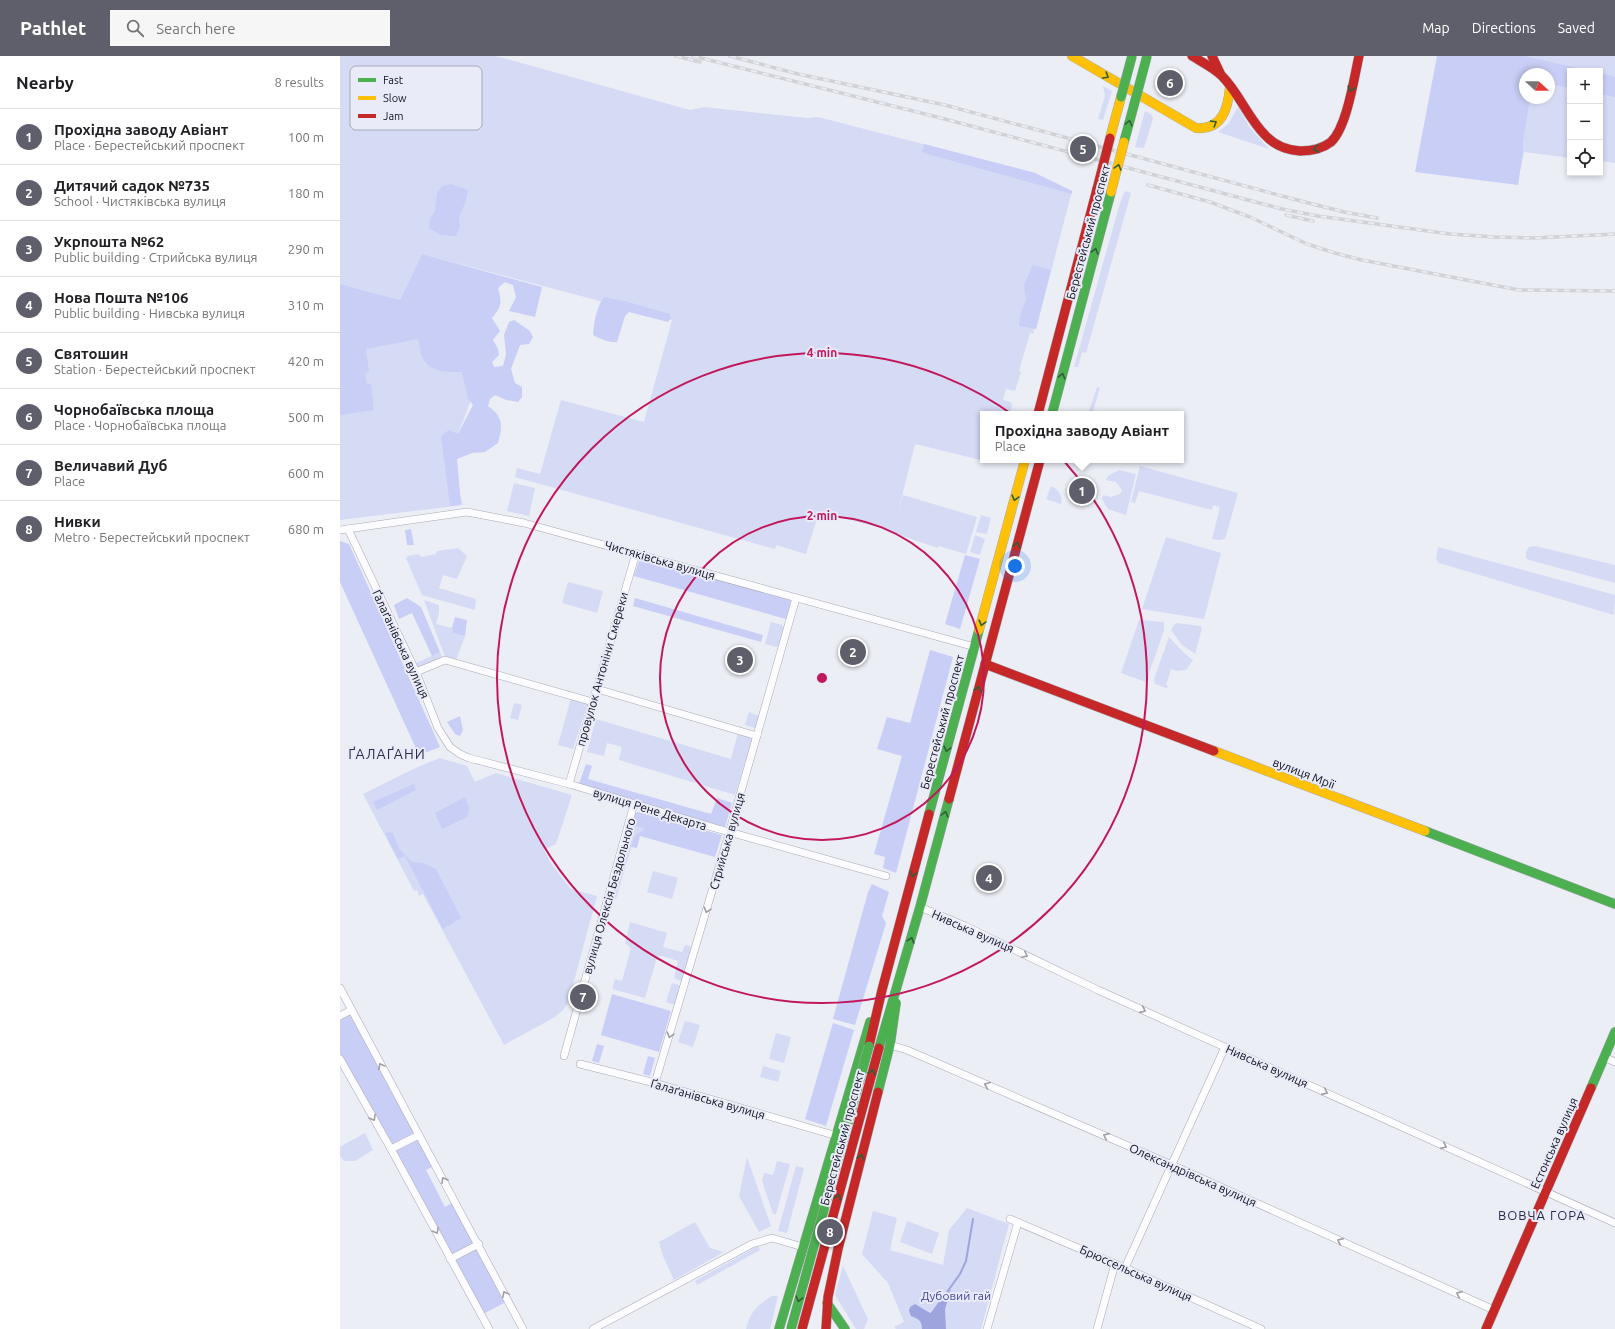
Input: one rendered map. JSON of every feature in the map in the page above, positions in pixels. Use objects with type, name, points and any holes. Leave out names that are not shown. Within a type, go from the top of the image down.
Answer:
[{"type":"main road","points":[[1072,56],[1197,128],[1211,126],[1219,121],[1224,115],[1230,102],[1230,87]]},
{"type":"main road","name":"Берестейський проспект","points":[[1039,411],[1132,56]]},
{"type":"main road","name":"Берестейський проспект","points":[[1053,411],[1147,56]]},
{"type":"main road","points":[[1192,56],[1220,73]]},
{"type":"main road","points":[[1212,56],[1220,73],[1253,123],[1263,134],[1271,142],[1281,148],[1300,151],[1322,148],[1335,138],[1342,123],[1360,56]]},
{"type":"main road","name":"Берестейський проспект","points":[[791,1329],[869,1046],[882,990],[1025,463]]},
{"type":"main road","name":"Берестейський проспект","points":[[802,1329],[879,1048],[920,907],[1039,463]]},
{"type":"main road","name":"вулиця Мрії","points":[[985,664],[1615,904]]},
{"type":"main road","name":"Берестейський проспект","points":[[826,1329],[826,1303],[838,1249],[890,1045],[900,977]]},
{"type":"main road","name":"Берестейський проспект","points":[[779,1329],[867,1032],[882,990]]},
{"type":"main road","name":"Естонська вулиця","points":[[1486,1329],[1615,1032]]},
{"type":"main road","points":[[804,1244],[810,1254]]},
{"type":"main road","points":[[827,1259],[838,1249]]},
{"type":"main road","points":[[792,1283],[805,1270]]},
{"type":"main road","points":[[823,1273],[829,1280],[830,1285]]},
{"type":"main road","points":[[826,1303],[845,1329]]},
{"type":"street","name":"Чистяківська вулиця","points":[[344,530],[467,512],[524,523],[975,647]]},
{"type":"street","name":"Ґалаґанівська вулиця","points":[[344,530],[416,672],[438,728],[450,747],[460,754]]},
{"type":"street","name":"провулок Антоніни Смереки","points":[[568,784],[636,553]]},
{"type":"street","name":"Стрийська вулиця","points":[[655,1083],[730,832],[796,598]]},
{"type":"street","points":[[416,672],[445,660],[593,702]]},
{"type":"street","points":[[597,689],[757,736]]},
{"type":"street","name":"вулиця Рене Декарта","points":[[460,754],[469,758],[568,784],[886,876]]},
{"type":"street","name":"вулиця Олексія Бездольного","points":[[564,1056],[634,804]]},
{"type":"street","name":"Нивська вулиця","points":[[920,907],[965,926],[1224,1047],[1615,1222]]},
{"type":"street","points":[[340,988],[479,1244],[523,1329]]},
{"type":"street","points":[[340,1016],[351,1010]]},
{"type":"street","name":"Олександрівська вулиця","points":[[890,1045],[907,1050],[1172,1165],[1494,1310]]},
{"type":"street","points":[[1125,1268],[1224,1047]]},
{"type":"street","points":[[1604,1057],[1615,1062]]},
{"type":"street","points":[[340,1059],[489,1329]]},
{"type":"street","name":"Ґалаґанівська вулиця","points":[[580,1064],[655,1083],[837,1136]]},
{"type":"street","points":[[391,1149],[419,1135]]},
{"type":"street","name":"Брюссельська вулиця","points":[[1010,1219],[1125,1268],[1261,1329]]},
{"type":"street","points":[[987,1329],[1018,1222]]},
{"type":"street","points":[[593,1329],[752,1244],[772,1238],[804,1244]]},
{"type":"street","points":[[450,1259],[479,1244]]},
{"type":"street","points":[[1097,1329],[1115,1264]]},
{"type":"green space","points":[[340,56],[496,56],[690,110],[704,107],[807,118],[818,117],[1035,173],[1072,191],[1036,329],[1034,329],[1033,334],[1030,333],[1015,391],[1006,389],[1003,400],[1011,402],[1011,411],[980,411],[980,460],[915,444],[898,512],[903,495],[977,517],[966,554],[939,546],[938,548],[893,533],[893,531],[819,512],[806,554],[776,545],[775,549],[515,477],[517,468],[540,474],[561,400],[644,422],[672,320],[422,254],[400,300],[340,284]]},
{"type":"green space","points":[[1482,56],[1615,56],[1615,163],[1603,161],[1603,68],[1567,68],[1567,158],[1524,152],[1519,176],[1491,172]]},
{"type":"green space","points":[[1103,86],[1112,91],[1103,120],[1098,119],[1105,96]]},
{"type":"green space","points":[[1238,107],[1250,128],[1269,149],[1218,132],[1229,123]]},
{"type":"green space","points":[[1145,111],[1152,115],[1153,119],[1144,148],[1135,147]]},
{"type":"green space","points":[[1125,191],[1131,193],[1086,353],[1082,352],[1078,367],[1074,367],[1120,203]]},
{"type":"green space","points":[[340,302],[484,355],[478,381],[449,458],[463,505],[340,520]]},
{"type":"green space","points":[[1097,387],[1100,388],[1093,411],[1089,411]]},
{"type":"green space","points":[[1140,466],[1238,493],[1225,539],[1212,539],[1220,507],[1213,505],[1212,510],[1139,491],[1135,503],[1131,502]]},
{"type":"green space","points":[[1119,470],[1136,474],[1126,515],[1108,509],[1102,499],[1103,495],[1111,497],[1120,494],[1122,490],[1116,482],[1106,480],[1108,476]]},
{"type":"green space","points":[[514,483],[535,488],[529,516],[507,511]]},
{"type":"green space","points":[[1051,486],[1060,493],[1061,504],[1046,499]]},
{"type":"green space","points":[[981,515],[991,518],[987,534],[976,532]]},
{"type":"green space","points":[[975,535],[985,539],[980,555],[970,552]]},
{"type":"green space","points":[[1166,537],[1221,553],[1204,619],[1142,609]]},
{"type":"green space","points":[[1535,546],[1615,565],[1615,583],[1529,560],[1526,558],[1526,552],[1529,547]]},
{"type":"green space","points":[[1438,547],[1615,595],[1614,615],[1439,563],[1436,559]]},
{"type":"green space","points":[[458,548],[467,556],[457,579],[443,575],[439,588],[476,599],[475,610],[422,595],[406,558],[408,556],[418,554],[422,557],[436,554],[437,551]]},
{"type":"green space","points":[[568,582],[603,591],[597,613],[562,603]]},
{"type":"green space","points":[[424,600],[439,605],[439,613],[436,624],[452,628],[453,633],[465,636],[456,660],[445,657]]},
{"type":"green space","points":[[1139,620],[1164,622],[1164,630],[1146,682],[1121,673]]},
{"type":"green space","points":[[771,622],[782,625],[784,628],[780,645],[777,647],[765,644]]},
{"type":"green space","points":[[1177,623],[1200,626],[1202,628],[1195,654],[1182,645],[1171,630]]},
{"type":"green space","points":[[1169,637],[1185,654],[1193,660],[1186,670],[1177,671],[1171,669],[1166,685],[1169,686],[1166,688],[1155,684],[1154,679]]},
{"type":"green space","points":[[440,652],[443,658],[418,669],[414,664]]},
{"type":"green space","points":[[571,698],[588,703],[573,749],[558,745]]},
{"type":"green space","points":[[514,703],[522,705],[518,720],[510,718]]},
{"type":"green space","points":[[749,712],[759,716],[755,728],[745,725]]},
{"type":"green space","points":[[596,719],[731,759],[738,733],[750,737],[752,740],[735,795],[619,760],[622,747],[607,743],[604,756],[587,752]]},
{"type":"green space","points":[[440,758],[467,766],[475,782],[496,773],[572,795],[556,844],[544,850],[552,865],[571,889],[597,896],[568,1003],[555,1017],[504,1045],[423,894],[419,896],[417,890],[414,891],[363,794],[413,769]]},
{"type":"green space","points":[[632,825],[644,829],[635,835],[616,899],[611,898]]},
{"type":"green space","points":[[653,871],[678,878],[672,899],[647,892]]},
{"type":"green space","points":[[630,922],[667,933],[663,947],[682,952],[685,945],[692,947],[682,981],[674,978],[678,961],[662,956],[657,957],[645,998],[612,989],[615,979],[622,981],[631,948],[625,943]]},
{"type":"green space","points":[[672,983],[681,986],[675,1005],[666,1002]]},
{"type":"green space","points":[[685,1021],[700,1025],[693,1047],[678,1042]]},
{"type":"green space","points":[[776,1033],[791,1037],[784,1063],[769,1059]]},
{"type":"green space","points":[[763,1066],[781,1071],[778,1082],[760,1077]]},
{"type":"green space","points":[[365,1133],[373,1150],[355,1161],[344,1161],[340,1156],[340,1147]]},
{"type":"green space","points":[[747,1157],[771,1226],[759,1232],[739,1196]]},
{"type":"green space","points":[[777,1161],[790,1164],[776,1214],[773,1214],[762,1181],[764,1173],[773,1175]]},
{"type":"green space","points":[[796,1166],[804,1168],[787,1233],[778,1231]]},
{"type":"green space","name":"Дубовий гай","points":[[967,1208],[1009,1224],[981,1329],[896,1329],[894,1327],[904,1322],[888,1283],[862,1254],[873,1211],[897,1218],[890,1250],[943,1265],[949,1230]]},
{"type":"green space","points":[[907,1221],[939,1233],[932,1254],[900,1242]]},
{"type":"green space","points":[[695,1222],[710,1248],[724,1252],[674,1280],[663,1256],[659,1242]]},
{"type":"green space","points":[[758,1246],[760,1250],[697,1285],[695,1281]]},
{"type":"green space","points":[[843,1266],[868,1319],[864,1329],[856,1329],[835,1295]]},
{"type":"green space","points":[[772,1296],[778,1296],[770,1329],[746,1329],[752,1313]]},
{"type":"shaded area","points":[[1437,56],[1524,56],[1577,68],[1567,68],[1567,87],[1555,85],[1555,68],[1519,68],[1519,104],[1529,104],[1518,185],[1415,172]]},
{"type":"shaded area","points":[[1603,74],[1615,77],[1615,97],[1603,95]]},
{"type":"shaded area","points":[[924,144],[1035,173],[1072,191],[1072,194],[922,152]]},
{"type":"shaded area","points":[[451,184],[468,190],[466,201],[459,217],[460,227],[456,236],[441,235],[429,228],[430,219],[435,211],[437,193],[442,186]]},
{"type":"shaded area","points":[[422,254],[542,287],[535,317],[509,311],[516,297],[513,285],[505,282],[498,288],[500,304],[498,310],[492,318],[500,331],[493,340],[498,349],[499,355],[492,362],[494,367],[503,366],[506,354],[504,335],[509,322],[514,320],[530,331],[533,337],[529,344],[520,345],[511,369],[515,383],[522,387],[522,397],[518,402],[506,400],[495,395],[490,399],[488,406],[497,414],[501,426],[498,443],[485,452],[472,453],[457,459],[461,504],[450,506],[441,436],[449,430],[458,434],[473,405],[468,399],[462,372],[436,370],[427,364],[422,355],[418,339],[366,349],[369,372],[365,373],[367,384],[371,384],[374,410],[340,415],[340,284],[400,300]]},
{"type":"shaded area","points":[[1033,265],[1051,270],[1036,329],[1019,326],[1020,316],[1026,300],[1024,285]]},
{"type":"shaded area","points":[[604,297],[670,314],[671,318],[668,322],[629,312],[625,316],[617,342],[611,342],[593,335],[597,310]]},
{"type":"shaded area","points":[[411,529],[414,545],[407,545],[405,530]]},
{"type":"shaded area","points":[[340,541],[349,544],[440,747],[419,755],[340,582]]},
{"type":"shaded area","points":[[965,555],[980,559],[960,629],[945,624]]},
{"type":"shaded area","points":[[640,558],[790,600],[786,619],[634,576]]},
{"type":"shaded area","points":[[407,598],[421,607],[440,652],[432,656],[412,613],[399,619],[394,605]]},
{"type":"shaded area","points":[[635,598],[763,635],[761,642],[633,606]]},
{"type":"shaded area","points":[[455,617],[467,620],[465,636],[453,633],[452,628]]},
{"type":"shaded area","points":[[930,650],[953,657],[896,873],[883,868],[885,857],[874,854],[902,756],[877,749],[887,717],[910,723]]},
{"type":"shaded area","points":[[460,716],[463,730],[460,736],[455,734],[447,722]]},
{"type":"shaded area","points":[[586,764],[592,766],[588,779],[711,814],[717,798],[732,803],[725,827],[579,784]]},
{"type":"shaded area","points":[[414,784],[416,790],[377,810],[373,802]]},
{"type":"shaded area","points":[[465,797],[469,808],[467,817],[442,829],[435,813]]},
{"type":"shaded area","points":[[638,812],[722,835],[715,857],[640,836],[637,848],[631,847],[635,835],[644,829],[632,825],[635,813]]},
{"type":"shaded area","points":[[392,832],[400,850],[412,862],[423,863],[436,869],[461,918],[443,929],[405,856],[398,859],[385,833]]},
{"type":"shaded area","points":[[872,884],[889,892],[882,916],[886,923],[855,1025],[833,1019],[868,892]]},
{"type":"shaded area","points":[[612,994],[671,1011],[659,1052],[601,1035]]},
{"type":"shaded area","points":[[350,1015],[414,1133],[392,1146],[340,1053],[340,1020]]},
{"type":"shaded area","points":[[833,1023],[854,1030],[826,1126],[805,1119]]},
{"type":"shaded area","points":[[597,1044],[604,1046],[599,1063],[592,1061]]},
{"type":"shaded area","points":[[648,1056],[655,1058],[650,1076],[643,1074]]},
{"type":"shaded area","points":[[418,1139],[432,1167],[426,1170],[445,1207],[452,1203],[474,1243],[451,1254],[395,1150]]},
{"type":"shaded area","points":[[477,1248],[506,1302],[483,1314],[455,1261]]},
{"type":"shaded area","points":[[951,1289],[945,1309],[946,1329],[922,1329],[919,1320],[911,1316],[909,1311],[910,1307],[915,1304],[930,1313],[934,1311]]},
{"type":"waterway","points":[[932,1313],[960,1274],[966,1261],[973,1219]]},
{"type":"railway","points":[[676,56],[700,62]]},
{"type":"railway","points":[[693,56],[941,118],[1282,209],[1318,216],[1450,234],[1494,237],[1534,238],[1615,234]]},
{"type":"railway","points":[[730,56],[798,74],[945,105],[1297,200],[1344,212],[1377,218]]},
{"type":"railway","points":[[1148,185],[1210,202],[1250,217],[1307,244],[1362,260],[1519,290],[1615,291]]},
{"type":"railway","points":[[1286,215],[1313,221]]},
{"type":"traffic: fast","points":[[1121,97],[1132,56]]},
{"type":"traffic: fast","points":[[1134,105],[1147,56]]},
{"type":"traffic: fast","points":[[1124,142],[1134,105]]},
{"type":"traffic: fast","points":[[1053,411],[1111,192]]},
{"type":"traffic: fast","points":[[929,814],[979,630]]},
{"type":"traffic: fast","points":[[879,1048],[920,907],[949,799]]},
{"type":"traffic: fast","points":[[1425,831],[1615,904]]},
{"type":"traffic: fast","points":[[878,1092],[890,1045],[896,1003]]},
{"type":"traffic: fast","points":[[779,1329],[870,1022]]},
{"type":"traffic: fast","points":[[1591,1088],[1615,1032]]},
{"type":"traffic: fast","points":[[791,1329],[869,1046]]},
{"type":"traffic: fast","points":[[827,1303],[845,1329]]},
{"type":"traffic: slow","points":[[1072,56],[1196,128],[1205,128],[1218,122],[1228,103],[1230,87]]},
{"type":"traffic: slow","points":[[1110,138],[1121,97]]},
{"type":"traffic: slow","points":[[1111,192],[1124,142]]},
{"type":"traffic: slow","points":[[979,630],[1024,463]]},
{"type":"traffic: slow","points":[[1214,751],[1425,831]]},
{"type":"traffic: jam","points":[[1192,56],[1222,76],[1234,90],[1259,128],[1272,142],[1300,151],[1320,148],[1331,142],[1337,135],[1346,114],[1359,56]]},
{"type":"traffic: jam","points":[[1212,56],[1220,73]]},
{"type":"traffic: jam","points":[[1097,189],[1110,138]]},
{"type":"traffic: jam","points":[[1039,411],[1097,189]]},
{"type":"traffic: jam","points":[[949,799],[1039,463]]},
{"type":"traffic: jam","points":[[985,664],[1214,751]]},
{"type":"traffic: jam","points":[[869,1046],[882,990],[929,814]]},
{"type":"traffic: jam","points":[[802,1329],[879,1048]]},
{"type":"traffic: jam","points":[[1486,1329],[1591,1088]]},
{"type":"traffic: jam","points":[[826,1329],[828,1297],[838,1249],[878,1092]]},
{"type":"place","name":"Чорнобаївська площа","points":[[1170,83]]},
{"type":"place","name":"Святошин","points":[[1083,149]]},
{"type":"place","name":"Прохідна заводу Авіант","points":[[1082,491]]},
{"type":"place","name":"Дитячий садок №735","points":[[853,652]]},
{"type":"place","name":"Укрпошта №62","points":[[740,660]]},
{"type":"place","name":"Нова Пошта №106","points":[[989,878]]},
{"type":"place","name":"Величавий Дуб","points":[[583,997]]},
{"type":"place","name":"Нивки","points":[[830,1232]]},
{"type":"district","name":"ҐАЛАҐАНИ","points":[[387,754]]},
{"type":"district","name":"ВОВЧА ГОРА","points":[[1542,1215]]}]
